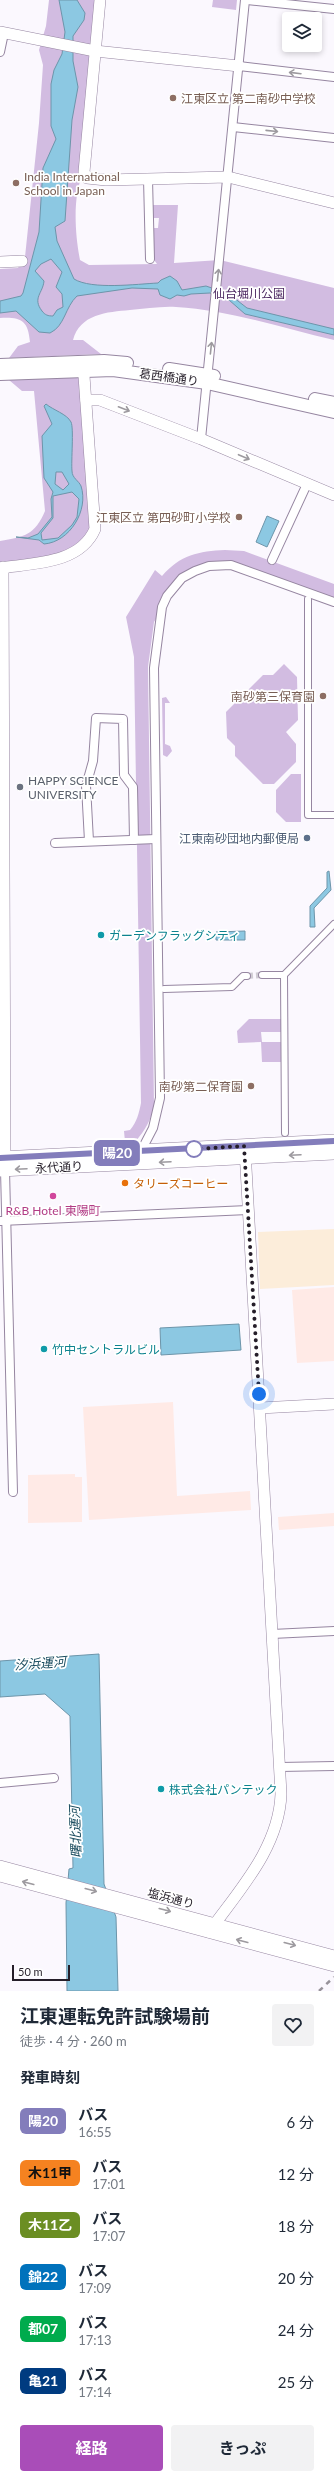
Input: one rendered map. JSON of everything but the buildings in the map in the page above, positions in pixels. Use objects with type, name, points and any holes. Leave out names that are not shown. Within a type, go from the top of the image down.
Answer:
[{"type":"main road","name":"葛西橋通り","points":[[0,374],[84,366],[113,361],[334,403]]},
{"type":"main road","name":"葛西橋通り","points":[[0,365],[84,366]]},
{"type":"main road","name":"葛西橋通り","points":[[208,378],[334,412]]},
{"type":"main road","name":"永代通り","points":[[2,1164],[134,1164],[334,1141]]},
{"type":"main road","name":"永代通り","points":[[2,1164],[141,1151],[334,1153]]},
{"type":"street","points":[[100,0],[85,175],[91,180],[228,177],[334,203]]},
{"type":"street","points":[[201,439],[246,0],[334,9]]},
{"type":"street","points":[[0,52],[2,32],[95,51],[334,77]]},
{"type":"street","points":[[233,127],[334,138]]},
{"type":"street","points":[[148,179],[150,260]]},
{"type":"street","points":[[0,262],[22,261]]},
{"type":"street","points":[[14,1492],[2,1164],[1,567],[66,557],[85,546],[92,536],[95,523],[84,366]]},
{"type":"street","points":[[86,400],[100,400],[201,439],[334,495]]},
{"type":"street","points":[[272,560],[307,484]]},
{"type":"street","points":[[134,1164],[158,1116],[160,1098],[154,668],[162,607],[167,596],[182,578],[195,571],[220,565],[242,569],[334,602]]},
{"type":"street","points":[[308,599],[308,815],[334,815]]},
{"type":"street","points":[[89,841],[86,786],[93,761],[96,718],[123,719],[124,775],[133,787],[134,840]]},
{"type":"street","points":[[55,843],[156,839]]},
{"type":"street","points":[[262,976],[284,975],[334,924]]},
{"type":"street","points":[[284,975],[285,1133]]},
{"type":"street","points":[[164,989],[232,987],[243,976],[247,976]]},
{"type":"street","points":[[212,1928],[272,1839],[281,1808],[280,1767],[245,1152]]},
{"type":"street","points":[[3,1221],[248,1210]]},
{"type":"street","points":[[0,1345],[9,1345]]},
{"type":"street","points":[[260,1408],[334,1404]]},
{"type":"street","points":[[272,1634],[334,1631]]},
{"type":"street","points":[[280,1767],[334,1766]]},
{"type":"street","points":[[0,1783],[54,1778]]},
{"type":"street","name":"塩浜通り","points":[[0,1866],[55,1885],[212,1928],[334,1966]]},
{"type":"street","name":"塩浜通り","points":[[0,1876],[55,1885]]},
{"type":"street","name":"塩浜通り","points":[[212,1928],[334,1956]]},
{"type":"shaded area","points":[[334,1229],[334,1285],[260,1289],[258,1232]]},
{"type":"shaded area","points":[[334,1287],[334,1361],[297,1363],[292,1290]]},
{"type":"shaded area","points":[[173,1402],[177,1496],[250,1491],[251,1510],[89,1520],[83,1407]]},
{"type":"shaded area","points":[[75,1474],[75,1477],[82,1477],[82,1522],[28,1523],[28,1475]]},
{"type":"shaded area","points":[[334,1513],[334,1526],[279,1530],[278,1517]]},
{"type":"green space","name":"仙台堀川公園","points":[[49,0],[100,0],[84,172],[80,181],[76,203],[76,227],[80,260],[89,265],[157,264],[152,257],[153,228],[158,228],[159,218],[152,218],[152,205],[178,205],[174,263],[220,260],[334,288],[334,340],[255,320],[216,312],[165,307],[112,312],[96,316],[88,320],[77,331],[73,340],[83,340],[101,354],[9,358],[18,346],[30,342],[27,329],[22,321],[13,318],[0,318],[0,269],[18,268],[25,257],[39,123],[43,65],[39,50],[46,26]]},
{"type":"green space","points":[[213,0],[237,0],[236,10],[212,7]]},
{"type":"green space","points":[[12,361],[81,375],[92,528],[85,539],[76,547],[65,553],[39,560],[0,565],[0,541],[28,534],[37,525],[45,511],[34,391],[22,391],[9,380]]},
{"type":"green space","points":[[225,550],[244,551],[334,584],[334,598],[244,565],[231,563],[182,578],[154,622],[148,667],[154,1104],[150,1119],[136,1141],[125,1142],[124,1131],[130,1130],[134,1124],[141,1103],[134,657],[126,617],[155,570],[162,576],[176,563],[190,556],[198,553]]},
{"type":"green space","points":[[284,664],[297,677],[298,720],[286,732],[296,744],[296,762],[274,784],[263,784],[235,756],[235,746],[227,738],[226,712],[263,675],[273,675]]},
{"type":"green space","points":[[166,697],[170,703],[165,703],[165,744],[170,746],[172,751],[167,757],[163,755],[162,698]]},
{"type":"green space","points":[[291,774],[301,774],[301,822],[286,822],[276,812],[276,790]]},
{"type":"green space","points":[[249,1019],[281,1019],[281,1032],[261,1032],[262,1042],[281,1042],[281,1062],[262,1062],[261,1042],[238,1043],[237,1031]]},
{"type":"water","points":[[59,0],[77,0],[85,13],[84,20],[73,36],[73,61],[78,87],[72,120],[65,221],[55,227],[57,241],[74,279],[92,284],[115,286],[158,283],[170,276],[177,281],[182,290],[206,286],[229,294],[247,308],[334,329],[334,335],[245,314],[229,300],[210,293],[184,296],[177,295],[170,299],[160,295],[158,289],[132,288],[77,296],[70,305],[59,326],[50,333],[39,332],[16,311],[0,313],[0,301],[21,296],[23,293],[39,232],[43,168],[56,139],[51,126],[51,84],[54,70],[62,54],[65,32]],"holes":[[[51,259],[62,272],[56,287],[62,294],[63,307],[57,310],[53,316],[48,315],[42,311],[38,303],[44,281],[35,271],[41,264]]]},
{"type":"water","points":[[46,404],[63,414],[71,422],[72,473],[74,478],[81,486],[83,495],[80,514],[69,531],[53,542],[44,544],[39,540],[16,537],[28,538],[38,534],[52,517],[51,499],[53,492],[44,478],[42,436],[52,424],[44,406]],"holes":[[[56,472],[62,472],[69,484],[63,490],[55,484]],[[72,492],[79,499],[77,517],[72,525],[58,538],[42,540],[41,533],[53,518],[53,496]]]},
{"type":"water","points":[[267,516],[279,521],[267,547],[256,542]]},
{"type":"water","points":[[329,871],[331,890],[314,908],[315,927],[310,927],[310,906],[327,888],[327,872]]},
{"type":"water","points":[[245,931],[245,940],[216,940],[216,932]]},
{"type":"water","points":[[239,1324],[241,1350],[161,1355],[160,1328]]},
{"type":"water","points":[[99,1654],[104,1884],[116,1917],[118,1991],[67,1991],[66,1903],[69,1869],[73,1868],[70,1716],[45,1694],[0,1697],[0,1661]]},
{"type":"tunnel","points":[[247,976],[262,975]]},
{"type":"railway","points":[[319,1991],[334,1977]]},
{"type":"bus line","name":"陽20","points":[[0,1158],[334,1141]]},
{"type":"place","name":"江東区立 第二南砂中学校","points":[[173,98]]},
{"type":"place","name":"India International School in Japan","points":[[16,183]]},
{"type":"place","name":"江東区立 第四砂町小学校","points":[[239,517]]},
{"type":"place","name":"南砂第三保育園","points":[[323,696]]},
{"type":"place","name":"HAPPY SCIENCE UNIVERSITY","points":[[20,787]]},
{"type":"place","name":"江東南砂団地内郵便局","points":[[307,838]]},
{"type":"place","name":"ガーデンフラッグシティ","points":[[101,935]]},
{"type":"place","name":"南砂第二保育園","points":[[251,1086]]},
{"type":"place","name":"タリーズコーヒー","points":[[125,1183]]},
{"type":"place","name":"R&B Hotel 東陽町","points":[[53,1196]]},
{"type":"place","name":"竹中セントラルビル","points":[[44,1349]]},
{"type":"place","name":"株式会社パンテック","points":[[161,1789]]},
{"type":"route","points":[[194,1149],[244,1146],[259,1394]]},
{"type":"water label","name":"汐浜運河","points":[[40,1663]]},
{"type":"water label","name":"曙北運河","points":[[75,1832]]}]
